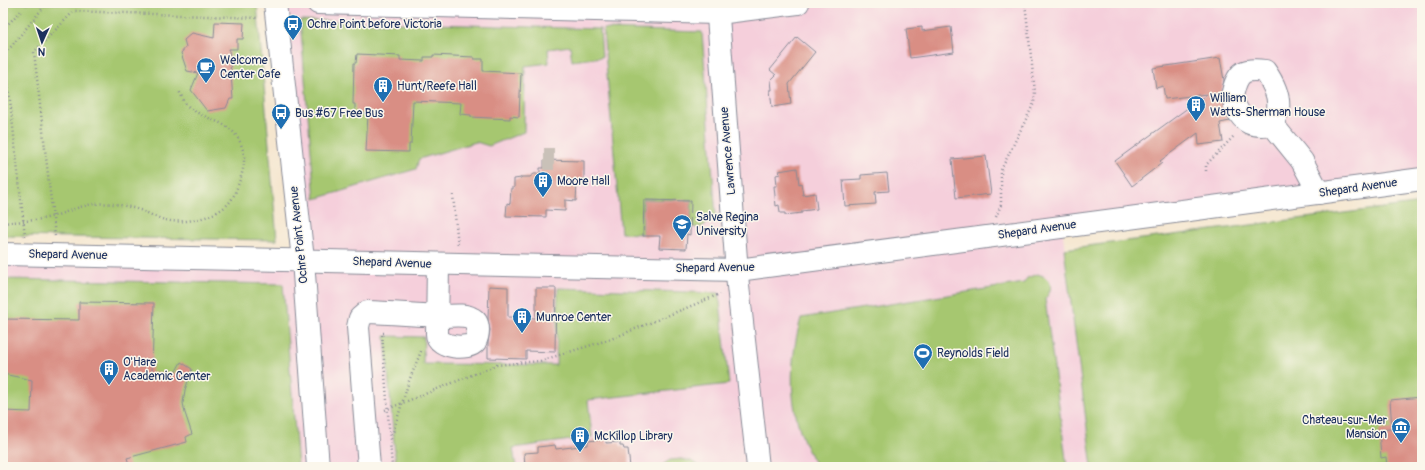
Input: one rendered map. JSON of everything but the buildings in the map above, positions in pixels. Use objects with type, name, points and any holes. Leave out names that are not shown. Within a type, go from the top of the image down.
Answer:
[{"type":"street","points":[[318,3],[717,8],[798,3]]},
{"type":"street","name":"Lawrence Avenue","points":[[717,8],[738,278],[758,467]]},
{"type":"street","name":"Ochre Point Avenue","points":[[276,11],[302,260],[318,467]]},
{"type":"street","points":[[1252,69],[1265,71],[1273,82],[1277,95],[1278,109],[1272,124],[1259,126],[1239,107],[1236,80],[1241,74],[1252,69]]},
{"type":"street","points":[[1272,124],[1302,161],[1319,193]]},
{"type":"street","name":"Shepard Avenue","points":[[3,254],[446,264],[738,278],[1212,206],[1422,179]]},
{"type":"street","points":[[370,467],[358,327],[360,318],[367,312],[437,325],[446,264]]},
{"type":"path","points":[[25,236],[4,53],[47,3]]},
{"type":"path","points":[[996,220],[1001,205],[1001,170],[1034,103],[1036,92],[1025,3]]},
{"type":"path","points":[[3,29],[20,11]]},
{"type":"path","points":[[55,237],[34,52],[74,11],[276,11]]},
{"type":"path","points":[[3,223],[53,217],[94,204],[110,203],[142,211],[160,219],[172,221],[203,218],[220,211],[230,203],[242,175],[245,161],[242,148],[236,135],[226,126],[189,108],[179,91]]},
{"type":"path","points":[[1206,171],[1206,165],[1239,107]]},
{"type":"path","points":[[446,264],[458,248],[453,195]]},
{"type":"path","points":[[386,409],[497,365],[540,361],[611,339],[738,278]]},
{"type":"path","points":[[390,442],[415,365],[430,334],[437,325]]},
{"type":"path","points":[[390,333],[382,333],[386,409],[392,467]]},
{"type":"shaded area","name":"Salve Regina University","points":[[275,3],[1422,3],[1422,179],[1062,227],[1093,467],[3,467],[3,254],[302,260]]},
{"type":"green space","points":[[3,3],[257,3],[277,240],[3,236]]},
{"type":"green space","points":[[300,20],[600,29],[602,57],[572,61],[570,46],[548,49],[549,63],[525,66],[524,132],[489,146],[476,142],[419,159],[416,169],[315,199]]},
{"type":"green space","points":[[603,29],[702,32],[716,217],[700,228],[691,227],[692,200],[643,199],[642,234],[621,233]]},
{"type":"green space","points":[[1422,203],[1422,467],[1092,467],[1064,249]]},
{"type":"green space","name":"Reynolds Field","points":[[1037,274],[1046,278],[1051,287],[1045,299],[1067,467],[817,467],[807,449],[800,431],[793,394],[792,376],[796,337],[801,318],[1024,283],[1027,278]]},
{"type":"green space","points":[[3,279],[283,284],[298,467],[3,467]]},
{"type":"green space","points":[[558,288],[719,293],[729,384],[588,400],[592,437],[513,448],[516,467],[396,467],[385,336],[424,337],[423,364],[556,365]]},
{"type":"green space","points":[[681,459],[691,461],[701,467],[659,467],[670,460]]},
{"type":"tunnel","points":[[544,159],[554,159]]},
{"type":"place","name":"Ochre Point before Victoria","points":[[293,41]]},
{"type":"place","name":"Welcome Center Cafe","points":[[206,84]]},
{"type":"place","name":"Hunt/Reefe Hall","points":[[383,103]]},
{"type":"place","name":"William Watts-Sherman House","points":[[1196,122]]},
{"type":"place","name":"Bus #67 Free Bus","points":[[281,130]]},
{"type":"place","name":"Moore Hall","points":[[543,198]]},
{"type":"place","name":"Salve Regina University","points":[[682,241]]},
{"type":"place","name":"Munroe Center","points":[[522,334]]},
{"type":"place","name":"Reynolds Field","points":[[923,370]]},
{"type":"place","name":"O'Hare Academic Center","points":[[109,386]]},
{"type":"place","name":"Chateau-sur-Mer Mansion","points":[[1401,444]]},
{"type":"place","name":"McKillop Library","points":[[580,453]]}]
